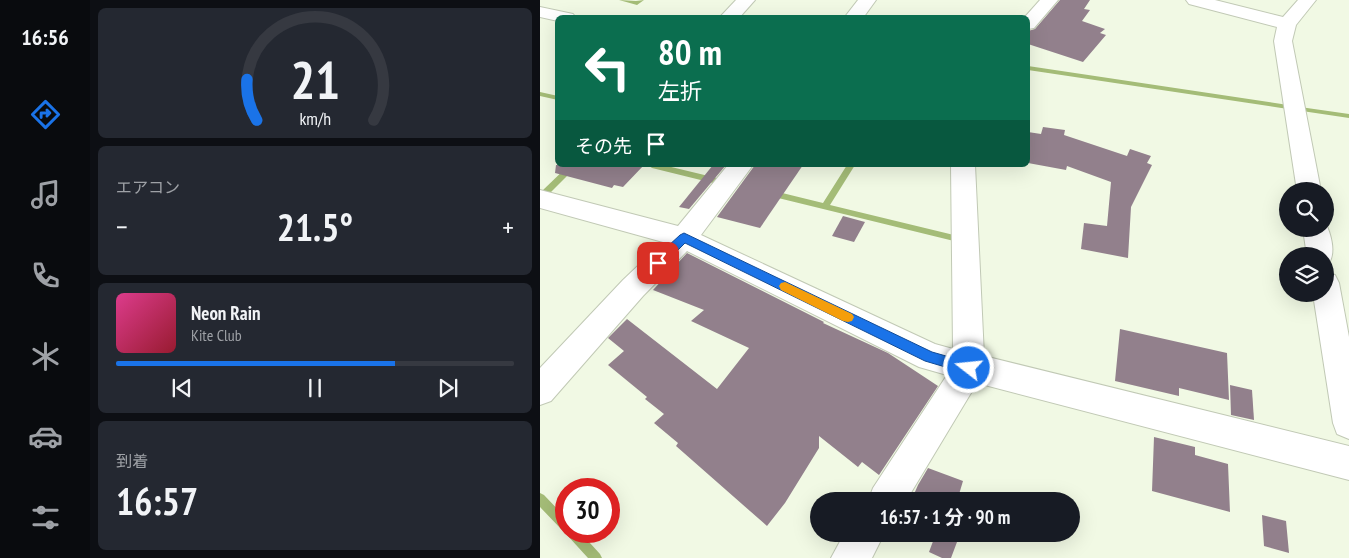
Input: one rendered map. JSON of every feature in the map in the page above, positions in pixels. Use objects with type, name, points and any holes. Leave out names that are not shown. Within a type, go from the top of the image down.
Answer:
[{"type":"street","points":[[731,15],[746,0]]},
{"type":"street","points":[[855,15],[867,0]]},
{"type":"street","points":[[1030,22],[1049,0]]},
{"type":"street","points":[[1195,0],[1288,24]]},
{"type":"street","points":[[1307,0],[1288,24],[1283,41],[1307,182]]},
{"type":"street","points":[[540,12],[555,15]]},
{"type":"street","points":[[540,390],[632,288],[684,238],[740,167]]},
{"type":"street","points":[[892,492],[969,368],[963,167]]},
{"type":"street","points":[[540,199],[684,238],[930,357],[1349,463]]},
{"type":"street","points":[[1328,302],[1349,423]]},
{"type":"street","points":[[850,558],[861,542]]},
{"type":"building","points":[[1060,0],[1090,0],[1084,9],[1090,10],[1082,21],[1105,29],[1100,33],[1106,35],[1083,62],[1030,45],[1030,30],[1035,29]]},
{"type":"building","points":[[1043,127],[1065,130],[1064,135],[1127,156],[1130,149],[1151,156],[1147,163],[1152,165],[1131,207],[1128,258],[1081,249],[1084,223],[1107,226],[1111,182],[1067,166],[1066,170],[1030,163],[1030,132],[1041,134]]},
{"type":"building","points":[[556,167],[642,167],[623,187],[614,185],[612,188],[555,173]]},
{"type":"building","points":[[711,167],[724,167],[689,209],[679,207]]},
{"type":"building","points":[[754,167],[802,167],[760,228],[717,217]]},
{"type":"building","points":[[843,216],[865,222],[854,242],[832,236]]},
{"type":"building","points":[[687,253],[823,323],[888,353],[938,386],[879,475],[862,462],[858,467],[819,436],[819,448],[785,503],[767,526],[676,446],[678,443],[654,423],[664,414],[645,399],[647,397],[608,365],[624,351],[608,338],[627,319],[717,389],[749,348],[691,321],[704,310],[653,290]]},
{"type":"building","points":[[1120,329],[1227,353],[1229,400],[1179,388],[1179,396],[1115,381]]},
{"type":"building","points":[[1230,385],[1252,390],[1254,420],[1231,415]]},
{"type":"building","points":[[1154,437],[1195,447],[1195,455],[1228,464],[1230,512],[1152,491]]},
{"type":"building","points":[[928,468],[963,481],[960,492],[915,492]]},
{"type":"building","points":[[1262,515],[1286,521],[1289,553],[1264,546]]},
{"type":"building","points":[[933,542],[957,542],[951,558],[942,558],[929,552]]},
{"type":"waterway","points":[[622,0],[637,3],[641,0]]},
{"type":"waterway","points":[[1030,68],[1288,107]]},
{"type":"waterway","points":[[540,94],[555,97]]},
{"type":"waterway","points":[[1302,109],[1349,116]]},
{"type":"waterway","points":[[545,193],[572,167]]},
{"type":"waterway","points":[[660,167],[721,182]]},
{"type":"waterway","points":[[825,207],[850,167]]},
{"type":"waterway","points":[[770,193],[825,207]]},
{"type":"waterway","points":[[825,207],[958,239]]},
{"type":"waterway","points":[[540,499],[555,515]]},
{"type":"waterway","points":[[582,543],[596,558]]},
{"type":"slow traffic","points":[[785,286],[848,317]]},
{"type":"route","points":[[658,263],[684,238],[930,357],[969,368]]}]
